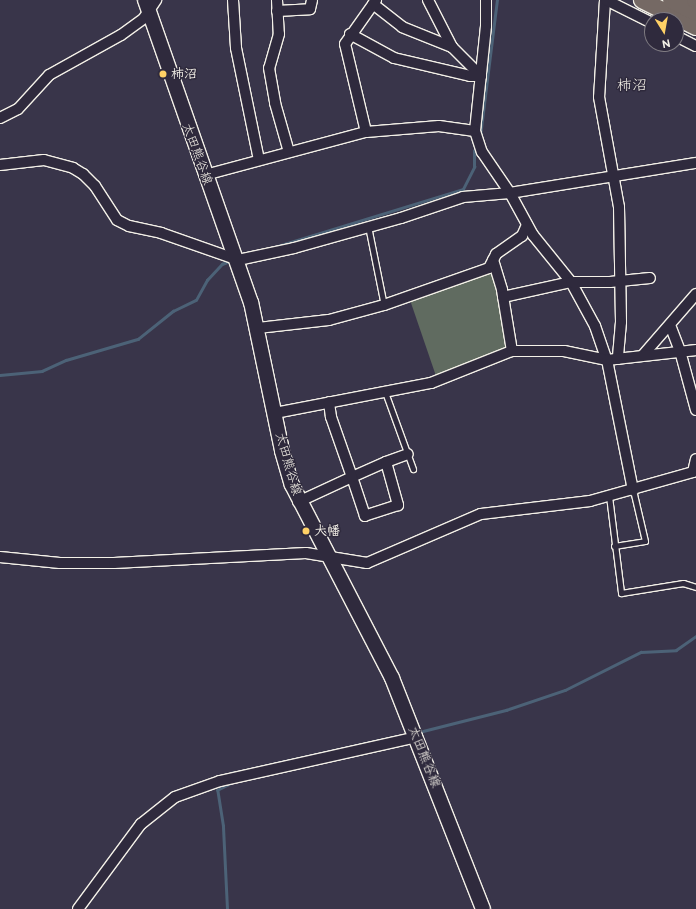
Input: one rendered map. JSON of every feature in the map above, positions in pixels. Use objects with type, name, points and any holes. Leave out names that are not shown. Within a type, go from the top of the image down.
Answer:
[{"type":"highway","points":[[642,0],[696,28]]},
{"type":"highway","points":[[671,0],[696,13]]},
{"type":"main road","name":"太田熊谷線","points":[[150,4],[204,175],[238,260],[258,328],[286,469],[298,502],[383,659],[417,737],[483,909]]},
{"type":"street","points":[[233,0],[236,48],[259,160]]},
{"type":"street","points":[[278,0],[277,11],[279,40],[269,68],[274,102],[289,152]]},
{"type":"street","points":[[277,11],[310,9],[312,0]]},
{"type":"street","points":[[428,0],[452,47],[481,76]]},
{"type":"street","points":[[486,0],[481,76],[475,131],[482,152],[510,193],[527,225],[571,282],[595,326],[606,360],[633,490]]},
{"type":"street","points":[[618,359],[621,322],[619,281],[619,207],[614,175],[603,130],[599,97],[606,0],[644,19]]},
{"type":"street","points":[[366,132],[345,44],[350,34],[374,2],[402,27],[452,47]]},
{"type":"street","points":[[0,118],[18,109],[49,75],[121,35],[144,18],[150,4]]},
{"type":"street","points":[[350,34],[394,58],[470,76],[481,76]]},
{"type":"street","points":[[684,40],[696,46]]},
{"type":"street","points":[[204,175],[366,132],[439,126],[475,131]]},
{"type":"street","points":[[0,165],[44,160],[73,168],[83,174],[95,186],[117,220],[129,226],[161,233],[238,260],[294,248],[464,197],[510,193],[614,175],[696,163]]},
{"type":"street","points":[[258,328],[329,320],[384,305],[489,268],[496,254],[522,236],[527,225]]},
{"type":"street","points":[[493,260],[503,298],[512,351]]},
{"type":"street","points":[[503,298],[571,282],[619,281],[650,278]]},
{"type":"street","points":[[643,355],[691,304],[696,294]]},
{"type":"street","points":[[670,325],[680,351],[696,410]]},
{"type":"street","points":[[275,413],[431,383],[512,351],[564,350],[606,360],[696,350]]},
{"type":"street","points":[[329,402],[332,417],[365,516],[398,505],[386,462]]},
{"type":"street","points":[[298,502],[386,462],[408,454]]},
{"type":"street","points":[[0,557],[68,563],[228,559],[306,553],[367,563],[481,514],[590,501],[633,490],[693,472],[696,459]]},
{"type":"street","points":[[78,909],[141,824],[158,808],[175,797],[238,777],[417,737]]},
{"type":"lane","points":[[368,226],[384,305]]},
{"type":"lane","points":[[385,392],[413,469]]},
{"type":"lane","points":[[614,546],[645,541],[633,490]]},
{"type":"lane","points":[[608,496],[621,592],[683,583],[696,587]]},
{"type":"green space","points":[[493,270],[508,346],[436,376],[410,300]]},
{"type":"waterway","points":[[480,136],[497,0]]},
{"type":"waterway","points":[[268,249],[463,189],[474,167],[474,151]]},
{"type":"waterway","points":[[0,375],[42,371],[66,360],[138,339],[173,311],[196,300],[207,280],[222,264],[230,261]]},
{"type":"waterway","points":[[423,731],[506,710],[565,690],[641,652],[676,650],[696,636]]},
{"type":"waterway","points":[[232,775],[232,773],[397,736]]},
{"type":"waterway","points":[[227,909],[223,826],[217,790],[233,782]]},
{"type":"place","name":"柿沼","points":[[163,74]]},
{"type":"place","name":"大幡","points":[[306,531]]},
{"type":"district","name":"柿沼","points":[[632,86]]}]
